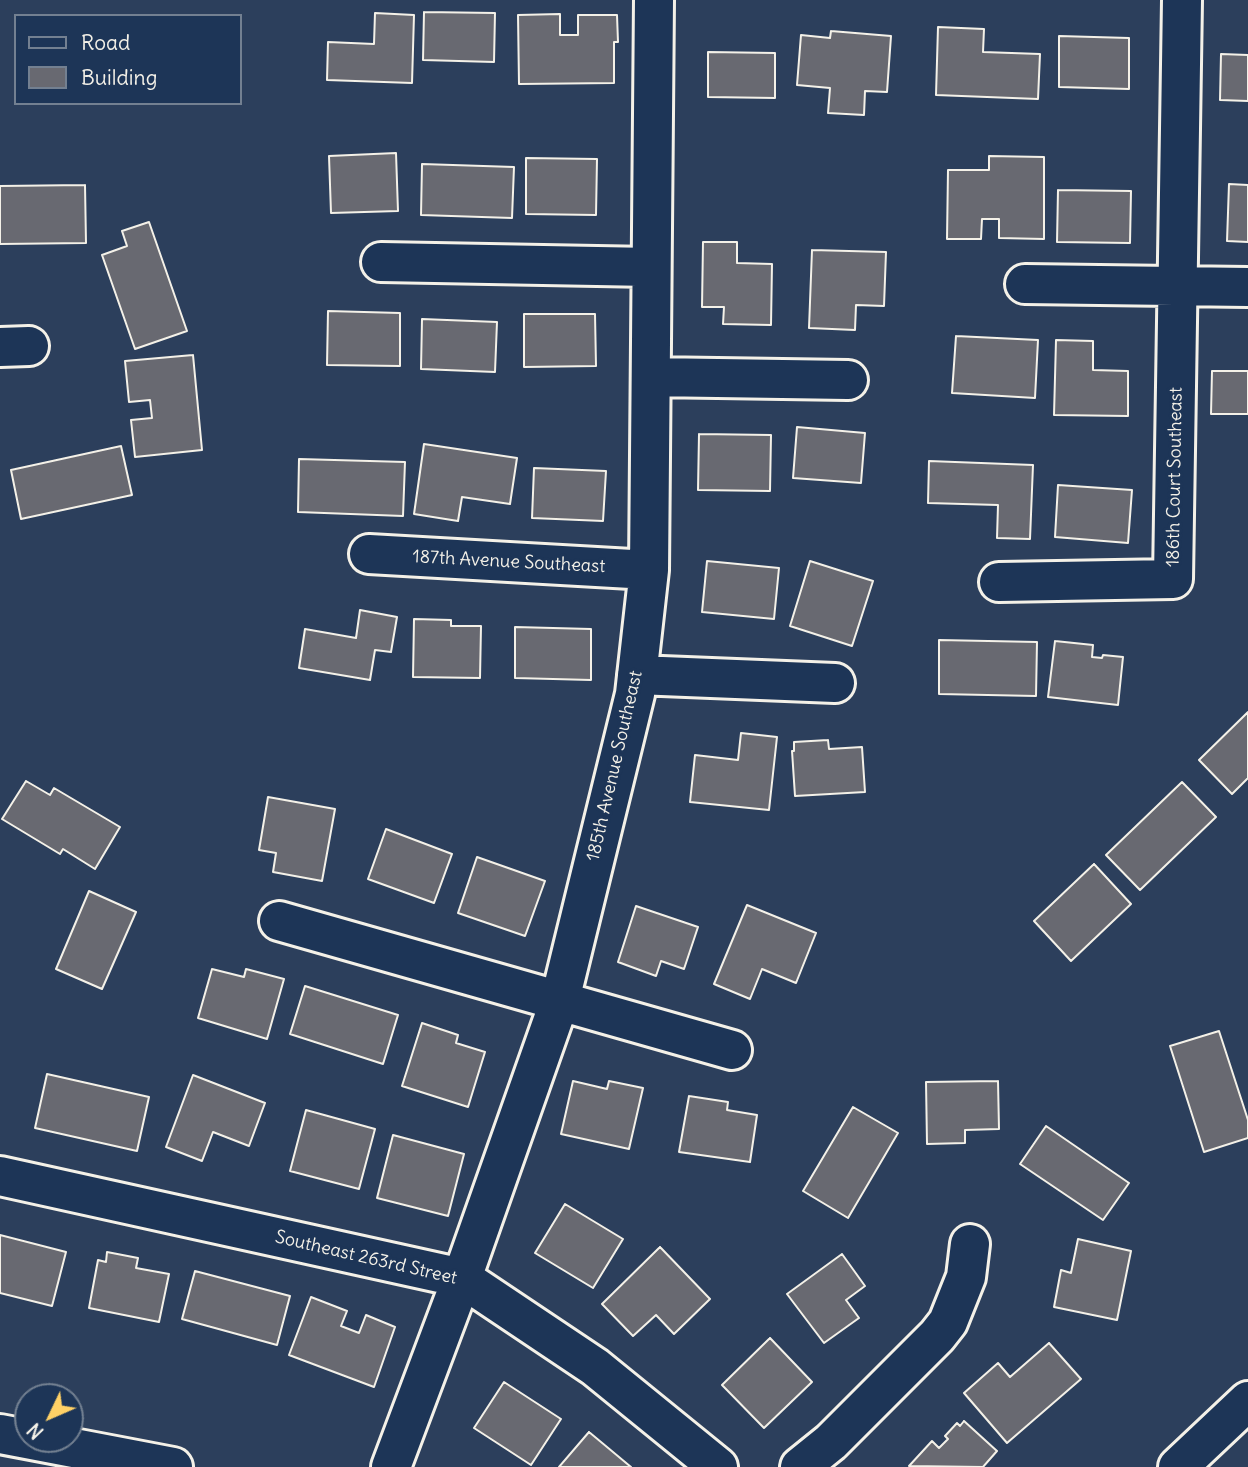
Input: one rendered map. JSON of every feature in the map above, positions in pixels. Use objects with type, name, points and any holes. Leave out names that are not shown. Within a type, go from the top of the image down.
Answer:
[{"type":"street","points":[[381,262],[651,267],[654,0]]},
{"type":"street","name":"186th Court Southeast","points":[[999,582],[1173,579],[1182,0]]},
{"type":"street","name":"185th Avenue Southeast","points":[[391,1467],[462,1278],[560,1000],[635,694],[649,570],[651,267]]},
{"type":"street","points":[[1025,284],[1248,287]]},
{"type":"street","points":[[652,377],[848,380]]},
{"type":"street","name":"187th Avenue Southeast","points":[[369,554],[649,570]]},
{"type":"street","points":[[637,675],[835,683]]},
{"type":"street","points":[[279,920],[732,1050]]},
{"type":"street","name":"Southeast 263rd Street","points":[[0,1177],[462,1278],[596,1367],[718,1467]]},
{"type":"street","points":[[800,1467],[831,1442],[948,1322],[966,1277],[970,1244]]},
{"type":"street","points":[[1195,1462],[1248,1401]]},
{"type":"street","points":[[0,1434],[173,1467]]},
{"type":"building","points":[[424,12],[495,13],[494,62],[423,60]]},
{"type":"building","points":[[375,13],[414,15],[412,83],[327,80],[328,42],[374,44]]},
{"type":"building","points":[[560,14],[560,35],[578,35],[578,15],[617,15],[618,42],[614,42],[614,83],[519,84],[518,15]]},
{"type":"building","points":[[938,27],[984,29],[983,52],[1040,54],[1038,99],[936,95]]},
{"type":"building","points":[[831,31],[891,36],[887,92],[865,91],[864,115],[828,113],[830,88],[797,85],[801,35],[830,38]]},
{"type":"building","points":[[1059,36],[1129,38],[1129,89],[1059,87]]},
{"type":"building","points":[[708,52],[775,53],[775,98],[708,97]]},
{"type":"building","points":[[1221,54],[1248,55],[1248,101],[1220,100]]},
{"type":"building","points":[[396,153],[398,211],[331,213],[329,156]]},
{"type":"building","points":[[989,156],[1044,157],[1044,239],[999,238],[999,219],[982,219],[981,239],[947,239],[948,170],[989,170]]},
{"type":"building","points":[[526,158],[597,159],[596,215],[526,214]]},
{"type":"building","points":[[422,164],[514,167],[512,218],[421,215]]},
{"type":"building","points":[[1229,184],[1248,185],[1248,242],[1227,241]]},
{"type":"building","points":[[85,185],[86,243],[0,244],[0,186]]},
{"type":"building","points":[[1058,190],[1131,191],[1130,243],[1057,242]]},
{"type":"building","points":[[149,222],[187,331],[135,349],[102,255],[127,246],[122,231]]},
{"type":"building","points":[[703,242],[737,242],[737,263],[772,264],[771,325],[723,324],[724,307],[702,307]]},
{"type":"building","points":[[812,250],[886,252],[884,306],[856,305],[855,330],[809,328]]},
{"type":"building","points":[[328,311],[400,313],[400,366],[327,365]]},
{"type":"building","points":[[524,314],[595,314],[596,366],[524,367]]},
{"type":"building","points":[[422,319],[497,322],[495,372],[421,369]]},
{"type":"building","points":[[956,336],[1038,340],[1035,398],[952,393]]},
{"type":"building","points":[[1056,340],[1093,341],[1093,370],[1128,371],[1128,416],[1054,415]]},
{"type":"building","points":[[193,355],[202,450],[135,457],[131,420],[152,418],[150,400],[129,402],[125,361]]},
{"type":"building","points":[[1212,371],[1248,371],[1248,414],[1211,414]]},
{"type":"building","points":[[797,427],[865,433],[861,483],[793,478]]},
{"type":"building","points":[[699,434],[771,435],[770,491],[698,490]]},
{"type":"building","points":[[424,444],[517,458],[510,504],[462,497],[458,521],[414,514]]},
{"type":"building","points":[[121,446],[132,495],[21,519],[11,470]]},
{"type":"building","points":[[299,459],[405,462],[403,516],[298,512]]},
{"type":"building","points":[[929,461],[1033,465],[1030,539],[997,538],[998,505],[928,503]]},
{"type":"building","points":[[534,468],[606,471],[603,521],[532,518]]},
{"type":"building","points":[[1058,485],[1132,490],[1128,543],[1055,537]]},
{"type":"building","points":[[707,561],[779,568],[774,619],[702,612]]},
{"type":"building","points":[[810,561],[873,581],[852,646],[790,626]]},
{"type":"building","points":[[360,610],[397,617],[391,652],[375,650],[370,680],[299,668],[305,629],[356,638]]},
{"type":"building","points":[[414,619],[451,620],[451,626],[481,626],[480,678],[413,677]]},
{"type":"building","points":[[515,627],[591,629],[591,680],[515,678]]},
{"type":"building","points":[[939,640],[1037,642],[1036,696],[939,694]]},
{"type":"building","points":[[1055,641],[1093,645],[1092,657],[1123,657],[1118,705],[1048,697]]},
{"type":"building","points":[[1248,712],[1248,778],[1232,794],[1199,760]]},
{"type":"building","points":[[741,733],[777,737],[769,810],[690,802],[695,755],[738,760]]},
{"type":"building","points":[[828,740],[829,749],[862,747],[865,792],[795,796],[792,751],[794,742]]},
{"type":"building","points":[[26,781],[50,795],[54,788],[120,827],[95,869],[63,849],[60,854],[2,819]]},
{"type":"building","points":[[1182,782],[1216,817],[1140,890],[1106,855]]},
{"type":"building","points":[[268,797],[335,809],[322,881],[273,872],[276,853],[259,850]]},
{"type":"building","points":[[386,829],[452,854],[434,903],[368,879]]},
{"type":"building","points":[[477,857],[545,881],[525,936],[458,913]]},
{"type":"building","points":[[1094,864],[1131,904],[1071,961],[1034,921]]},
{"type":"building","points":[[89,891],[136,912],[102,989],[56,969]]},
{"type":"building","points":[[747,905],[816,933],[796,983],[762,969],[750,999],[714,984]]},
{"type":"building","points":[[636,906],[698,927],[684,969],[661,961],[656,976],[618,962]]},
{"type":"building","points":[[212,969],[244,977],[246,969],[284,979],[267,1039],[198,1018]]},
{"type":"building","points":[[305,986],[398,1015],[383,1064],[290,1034]]},
{"type":"building","points":[[422,1023],[458,1035],[456,1043],[485,1052],[468,1107],[402,1086]]},
{"type":"building","points":[[1219,1031],[1248,1120],[1248,1138],[1204,1152],[1170,1046]]},
{"type":"building","points":[[47,1074],[149,1097],[137,1151],[35,1128]]},
{"type":"building","points":[[193,1075],[265,1103],[249,1146],[213,1132],[202,1161],[166,1147]]},
{"type":"building","points":[[573,1081],[607,1089],[609,1081],[643,1088],[629,1149],[561,1134]]},
{"type":"building","points":[[998,1081],[999,1129],[965,1130],[965,1143],[927,1144],[926,1082]]},
{"type":"building","points":[[689,1096],[728,1102],[727,1110],[757,1115],[750,1162],[679,1152]]},
{"type":"building","points":[[853,1107],[898,1133],[848,1218],[803,1191]]},
{"type":"building","points":[[306,1110],[375,1129],[359,1189],[290,1171]]},
{"type":"building","points":[[1046,1126],[1129,1183],[1103,1220],[1020,1164]]},
{"type":"building","points":[[393,1135],[464,1154],[448,1216],[377,1198]]},
{"type":"building","points":[[565,1204],[623,1239],[593,1288],[535,1253]]},
{"type":"building","points":[[0,1235],[66,1252],[52,1306],[0,1293]]},
{"type":"building","points":[[1078,1239],[1131,1251],[1117,1320],[1054,1307],[1061,1270],[1071,1273]]},
{"type":"building","points":[[660,1247],[710,1299],[674,1334],[656,1315],[633,1336],[602,1304]]},
{"type":"building","points":[[107,1252],[138,1258],[136,1268],[169,1274],[159,1322],[89,1308],[98,1260],[106,1262]]},
{"type":"building","points":[[842,1254],[865,1286],[846,1300],[859,1318],[824,1343],[787,1294]]},
{"type":"building","points":[[195,1271],[290,1296],[277,1345],[182,1319]]},
{"type":"building","points":[[311,1297],[347,1311],[341,1326],[359,1333],[366,1315],[395,1327],[374,1387],[289,1355]]},
{"type":"building","points":[[770,1338],[812,1382],[764,1428],[722,1385]]},
{"type":"building","points":[[1049,1343],[1081,1379],[1007,1443],[964,1393],[998,1363],[1010,1377]]},
{"type":"building","points":[[504,1382],[561,1419],[531,1465],[474,1428]]},
{"type":"building","points":[[964,1421],[997,1451],[983,1467],[909,1466],[932,1441],[939,1448],[948,1439],[945,1436],[957,1423],[960,1426]]},
{"type":"building","points":[[589,1432],[631,1467],[559,1467]]}]
